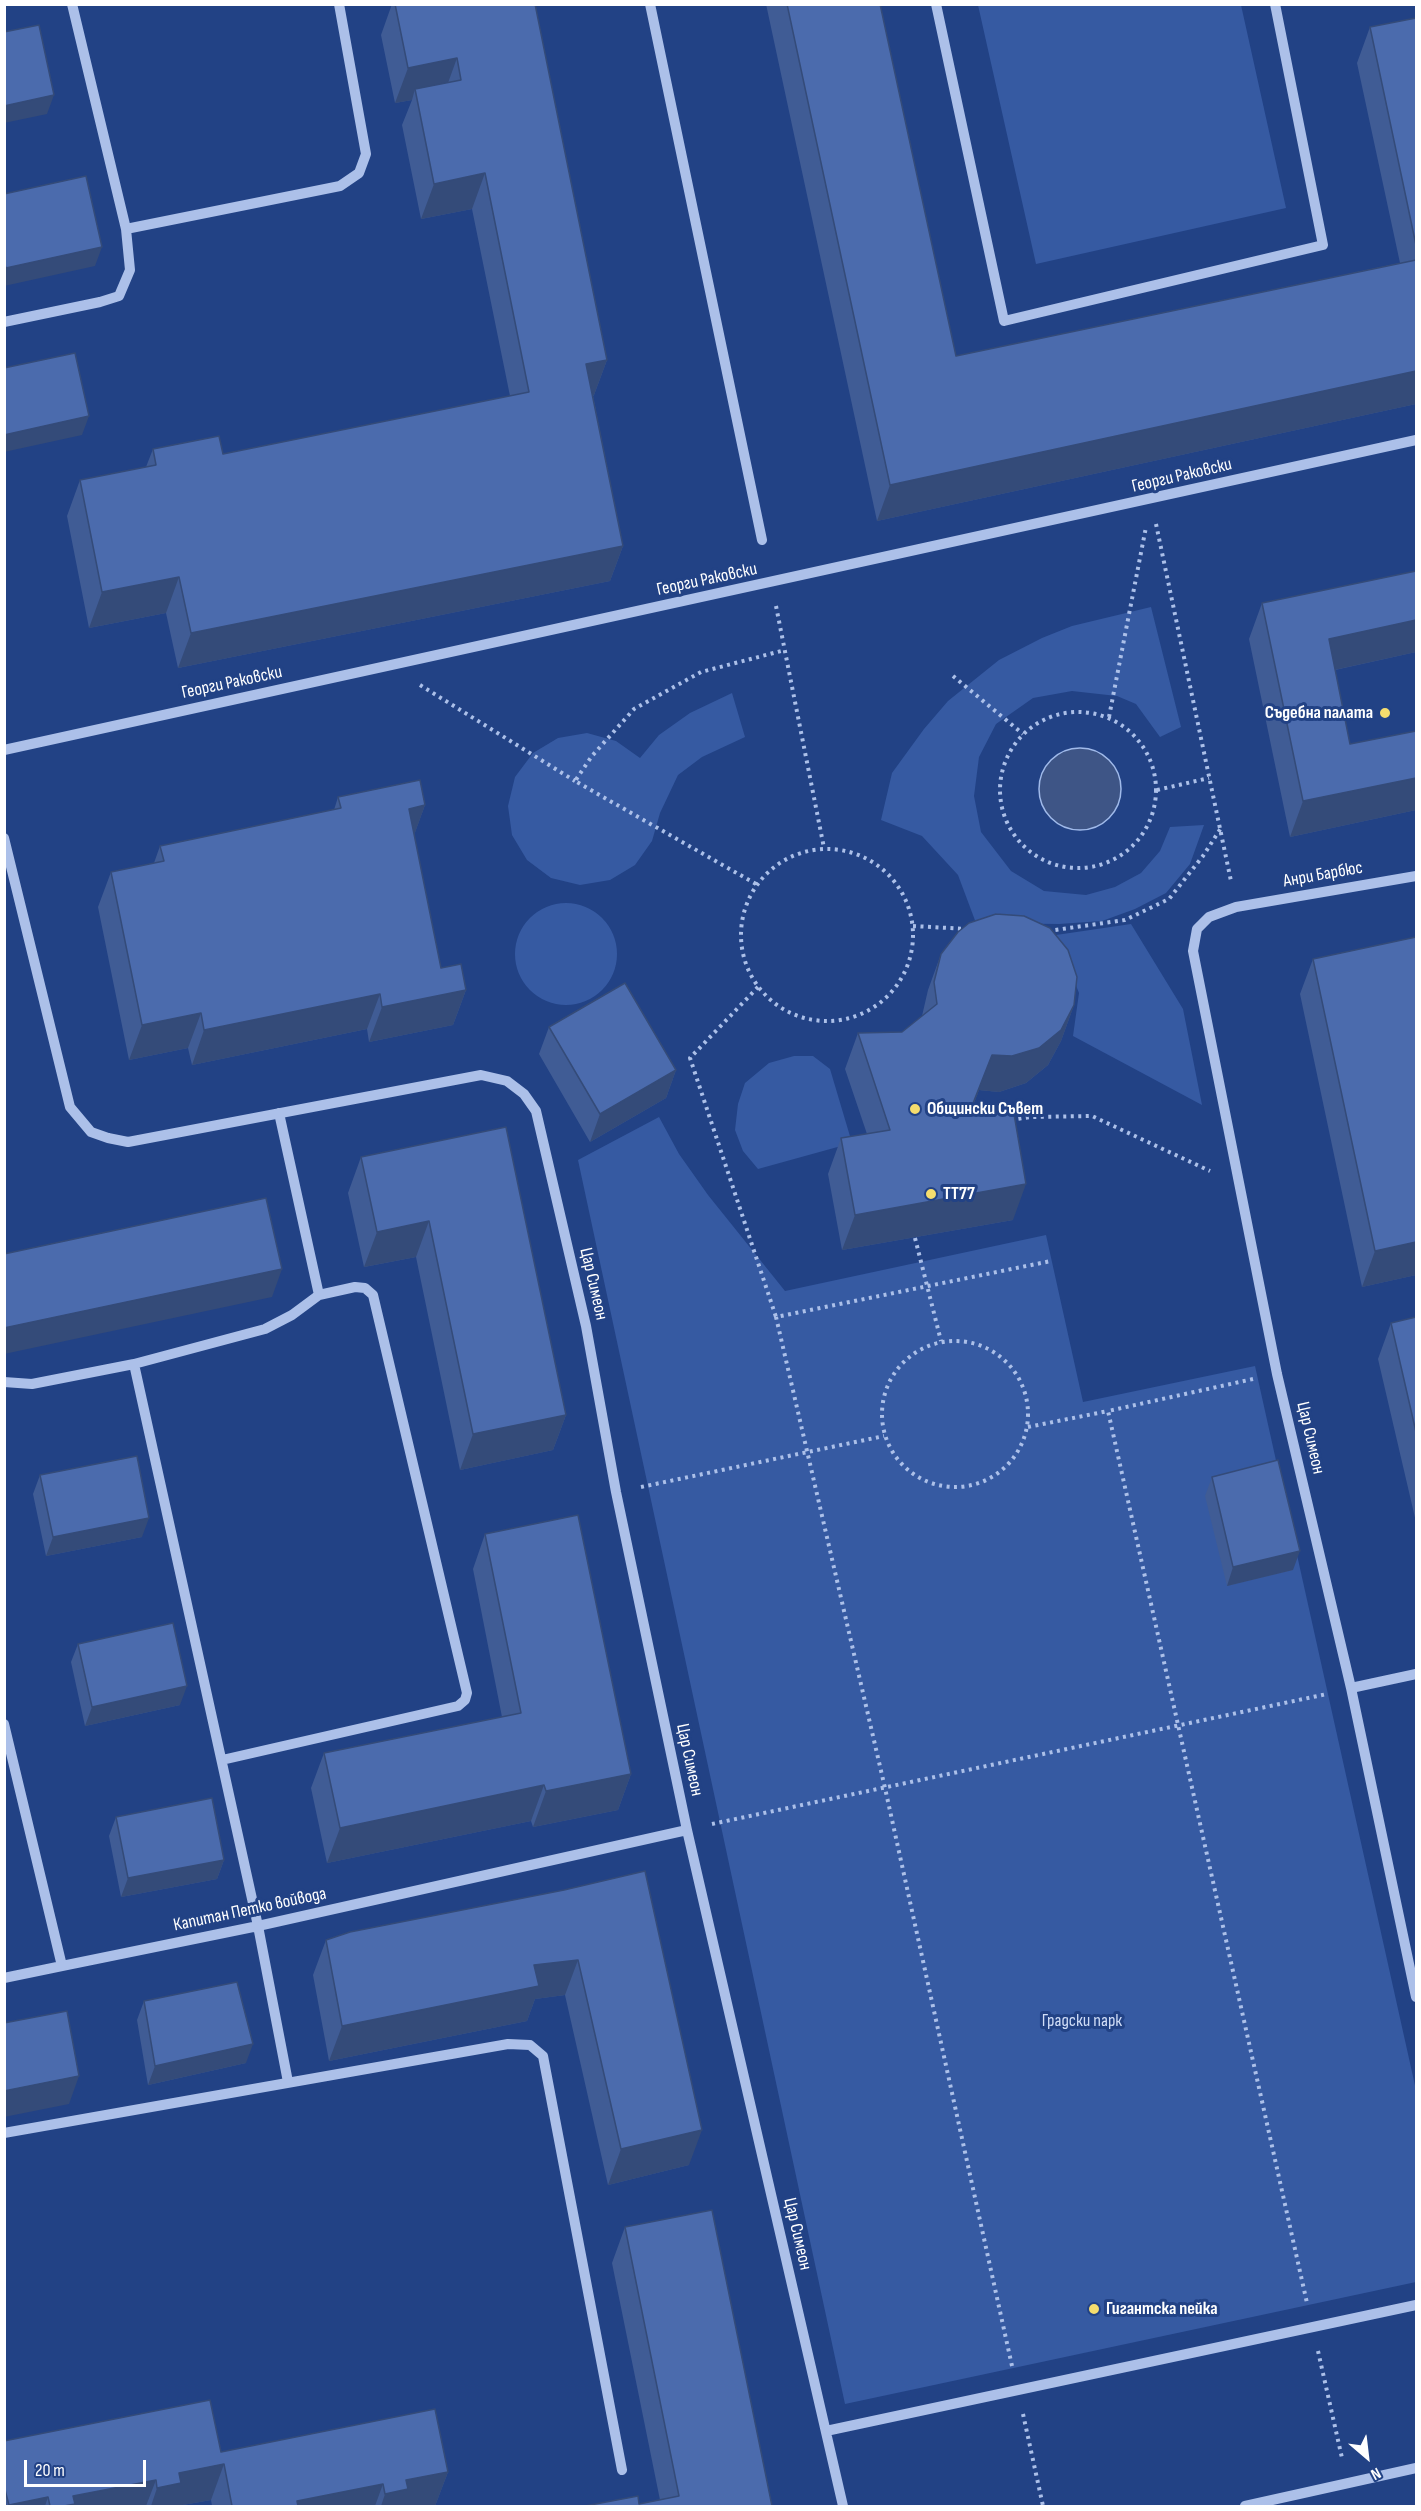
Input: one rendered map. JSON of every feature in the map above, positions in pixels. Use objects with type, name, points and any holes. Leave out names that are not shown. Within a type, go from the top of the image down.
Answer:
[{"type":"street","points":[[4,322],[119,296],[130,270],[126,230],[72,4]]},
{"type":"street","points":[[126,230],[340,186],[359,173],[366,154],[339,4]]},
{"type":"street","points":[[650,4],[762,540]]},
{"type":"street","points":[[936,4],[1004,321],[1323,245],[1275,4]]},
{"type":"street","name":"Георги Раковски","points":[[4,750],[1416,440]]},
{"type":"street","name":"Цар Симеон","points":[[4,837],[70,1107],[91,1132],[128,1142],[482,1075],[507,1081],[525,1094],[536,1111],[586,1326],[616,1492],[687,1830],[843,2506]]},
{"type":"street","name":"Анри Барбюс","points":[[1236,907],[1416,876]]},
{"type":"street","name":"Цар Симеон","points":[[1236,907],[1209,917],[1197,929],[1193,951],[1277,1374],[1351,1688],[1416,1997]]},
{"type":"street","points":[[279,1113],[319,1295]]},
{"type":"street","points":[[4,1382],[32,1384],[134,1364],[265,1329],[292,1315],[319,1295],[355,1287],[365,1288],[373,1295],[467,1693],[465,1700],[458,1706],[222,1760]]},
{"type":"street","points":[[134,1364],[258,1926],[288,2082]]},
{"type":"street","points":[[1351,1688],[1416,1674]]},
{"type":"street","points":[[4,1725],[62,1966]]},
{"type":"street","name":"Капитан Петко войвода","points":[[4,1978],[258,1926],[687,1830]]},
{"type":"street","points":[[4,2133],[508,2044],[530,2045],[543,2056],[622,2470]]},
{"type":"street","points":[[826,2430],[1416,2305]]},
{"type":"street","points":[[1245,2506],[1416,2468]]},
{"type":"path","points":[[1109,717],[1151,500]]},
{"type":"path","points":[[1151,500],[1236,907]]},
{"type":"path","points":[[771,583],[824,849]]},
{"type":"path","points":[[575,781],[592,756],[634,709],[702,672],[784,650]]},
{"type":"path","points":[[388,666],[575,781],[756,885]]},
{"type":"path","points":[[953,676],[1023,734]]},
{"type":"path","points":[[1079,711],[1109,717],[1134,735],[1151,760],[1157,790],[1150,821],[1133,846],[1107,862],[1077,868],[1047,862],[1022,845],[1005,819],[999,789],[1006,759],[1023,734],[1049,717],[1079,711]]},
{"type":"path","points":[[1157,790],[1209,778]]},
{"type":"path","points":[[1040,930],[1125,920],[1169,899],[1203,856],[1221,828]]},
{"type":"path","points":[[824,849],[850,852],[873,862],[893,879],[906,902],[913,926],[910,954],[900,980],[882,1001],[858,1015],[831,1021],[804,1018],[778,1006],[758,987],[745,963],[741,936],[745,908],[756,885],[775,866],[798,853],[824,849]]},
{"type":"path","points":[[913,926],[969,929]]},
{"type":"path","points":[[758,987],[690,1058],[776,1317],[809,1451],[1043,2506]]},
{"type":"path","points":[[1008,1120],[1030,1117],[1092,1116],[1238,1184]]},
{"type":"path","points":[[915,1238],[941,1341]]},
{"type":"path","points":[[776,1317],[1051,1261]]},
{"type":"path","points":[[941,1341],[969,1341],[996,1352],[1017,1372],[1028,1398],[1028,1427],[1018,1453],[998,1473],[973,1485],[945,1487],[919,1478],[897,1460],[884,1436],[882,1405],[892,1376],[912,1353],[941,1341]]},
{"type":"path","points":[[1028,1427],[1277,1374]]},
{"type":"path","points":[[1108,1411],[1176,1726],[1347,2484]]},
{"type":"path","points":[[616,1492],[884,1436]]},
{"type":"path","points":[[687,1830],[1351,1688]]},
{"type":"green space","points":[[978,5],[1241,5],[1286,208],[1036,264]]},
{"type":"green space","points":[[1151,607],[1181,727],[1160,737],[1136,704],[1117,696],[1072,691],[1033,698],[996,724],[979,757],[974,796],[981,832],[1011,871],[1044,891],[1086,895],[1115,887],[1141,873],[1160,851],[1170,827],[1204,825],[1190,864],[1166,893],[1135,909],[1102,921],[1059,924],[976,923],[958,875],[922,836],[881,820],[892,773],[948,701],[999,660],[1072,626]]},
{"type":"green space","points":[[732,693],[745,737],[702,757],[678,775],[660,813],[652,841],[635,865],[610,880],[580,885],[551,878],[527,860],[512,835],[508,806],[515,777],[533,753],[558,738],[587,733],[616,741],[640,758],[659,735],[690,713]]},
{"type":"green space","points":[[566,903],[586,907],[602,918],[613,934],[617,954],[613,974],[602,990],[586,1001],[566,1005],[546,1001],[530,990],[519,974],[515,954],[519,934],[530,918],[546,907]]},
{"type":"green space","points":[[1131,924],[1183,1009],[1202,1105],[1073,1036],[1079,993],[1056,935]]},
{"type":"green space","points":[[794,1056],[813,1056],[830,1069],[852,1143],[758,1169],[743,1151],[735,1130],[738,1104],[745,1083],[769,1063]]},
{"type":"green space","name":"Градски парк","points":[[659,1117],[679,1154],[708,1195],[785,1291],[1046,1235],[1083,1402],[1255,1366],[1416,2090],[1416,2282],[845,2404],[578,1160]]},
{"type":"shaded area","points":[[1080,748],[1096,751],[1109,760],[1118,773],[1121,789],[1118,805],[1109,818],[1096,827],[1080,830],[1064,827],[1051,818],[1042,805],[1039,789],[1042,773],[1051,760],[1064,751]]},
{"type":"building","points":[[395,4],[535,4],[607,360],[586,364],[623,546],[191,633],[179,577],[102,592],[80,480],[156,465],[153,449],[219,436],[223,454],[529,392],[485,173],[434,184],[415,89],[461,80],[457,58],[408,68]]},
{"type":"building","points":[[787,4],[880,4],[956,356],[1416,260],[1416,371],[890,485]]},
{"type":"building","points":[[1416,18],[1416,245],[1370,27]]},
{"type":"building","points":[[39,25],[54,95],[4,106],[4,32]]},
{"type":"building","points":[[86,176],[102,247],[6,268],[4,262],[4,194]]},
{"type":"building","points":[[75,353],[89,416],[4,435],[4,368]]},
{"type":"building","points":[[1416,571],[1416,620],[1329,639],[1350,744],[1416,731],[1416,778],[1303,801],[1262,603]]},
{"type":"building","points":[[420,780],[425,805],[409,809],[441,968],[461,964],[466,990],[382,1007],[380,994],[204,1030],[201,1013],[142,1025],[111,872],[164,861],[160,846],[341,808],[338,797]]},
{"type":"building","name":"Общински Съвет","points":[[996,914],[1024,916],[1050,928],[1068,950],[1077,977],[1074,1005],[1061,1030],[1039,1048],[1012,1056],[992,1055],[968,1116],[1013,1108],[1026,1184],[855,1215],[841,1138],[890,1130],[858,1033],[902,1032],[937,1004],[934,982],[941,954],[958,932],[969,923]]},
{"type":"building","points":[[1416,937],[1416,1242],[1375,1251],[1313,959]]},
{"type":"building","points":[[625,983],[676,1070],[600,1114],[549,1027]]},
{"type":"building","points":[[506,1127],[566,1415],[473,1434],[429,1221],[377,1232],[361,1157]]},
{"type":"building","points":[[266,1198],[282,1269],[4,1328],[4,1254]]},
{"type":"building","points":[[1416,1317],[1416,1432],[1391,1323]]},
{"type":"building","points":[[137,1456],[149,1518],[53,1537],[40,1475]]},
{"type":"building","points":[[1278,1460],[1300,1551],[1233,1567],[1212,1477]]},
{"type":"building","points":[[578,1515],[631,1774],[546,1791],[544,1785],[340,1828],[324,1753],[521,1713],[485,1534]]},
{"type":"building","points":[[173,1623],[187,1686],[92,1707],[78,1644]]},
{"type":"building","points":[[212,1798],[224,1860],[128,1878],[116,1817]]},
{"type":"building","points":[[645,1871],[702,2130],[621,2149],[578,1960],[534,1965],[539,1986],[342,2026],[326,1940],[350,1932],[564,1890]]},
{"type":"building","points":[[237,1982],[253,2044],[155,2066],[144,2001]]},
{"type":"building","points":[[67,2011],[79,2076],[4,2091],[4,2023]]},
{"type":"building","points":[[712,2210],[772,2506],[585,2506],[638,2496],[639,2504],[679,2496],[625,2227]]},
{"type":"building","points":[[210,2400],[221,2452],[435,2409],[448,2472],[406,2480],[408,2489],[385,2494],[383,2484],[297,2501],[298,2506],[232,2506],[224,2464],[179,2473],[181,2483],[157,2488],[156,2480],[73,2496],[75,2504],[50,2506],[48,2497],[9,2505],[4,2486],[4,2441]]},
{"type":"place","name":"Съдебна палата","points":[[1385,713]]},
{"type":"place","name":"Общински Съвет","points":[[915,1109]]},
{"type":"place","name":"TT77","points":[[931,1194]]},
{"type":"place","name":"Гигантска пейка","points":[[1094,2309]]}]
